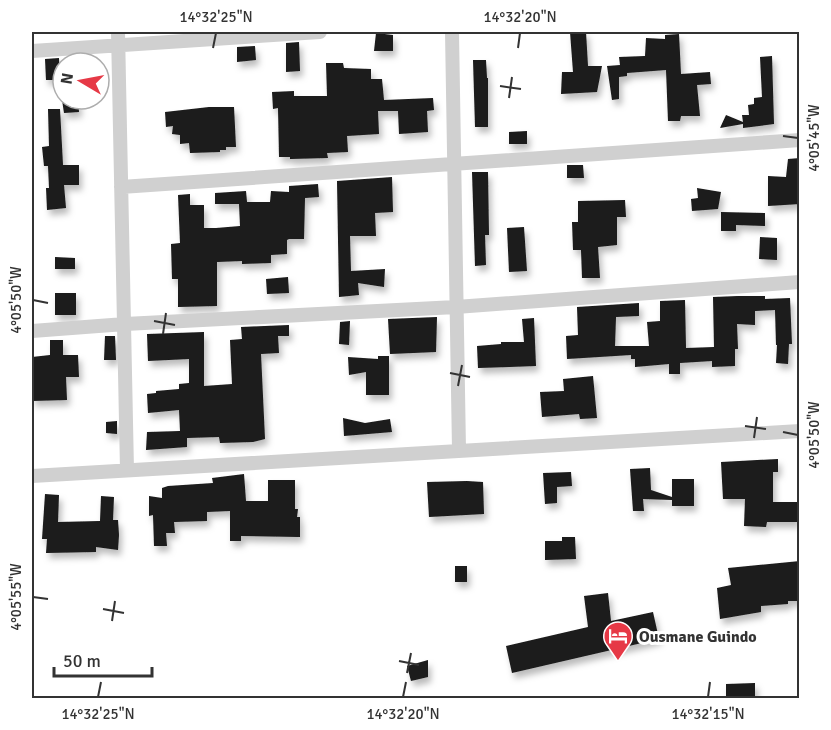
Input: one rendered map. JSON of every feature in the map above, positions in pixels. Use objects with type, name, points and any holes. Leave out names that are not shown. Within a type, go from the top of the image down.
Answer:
[{"type":"street","points":[[32,51],[118,38],[320,32]]},
{"type":"street","points":[[452,32],[459,450]]},
{"type":"street","points":[[118,38],[127,470]]},
{"type":"street","points":[[121,187],[800,140]]},
{"type":"street","points":[[32,331],[456,307],[800,282]]},
{"type":"street","points":[[32,476],[800,431]]},
{"type":"building","points":[[570,32],[586,32],[588,66],[602,66],[597,92],[561,94],[562,72],[573,72]]},
{"type":"building","points":[[376,33],[393,35],[393,51],[374,51]]},
{"type":"building","points":[[679,34],[681,74],[710,72],[711,84],[697,85],[700,116],[681,116],[680,121],[668,121],[666,70],[627,73],[627,76],[619,77],[619,99],[612,100],[607,66],[620,65],[619,57],[645,56],[646,38],[665,39],[665,35]]},
{"type":"building","points":[[299,42],[300,71],[286,72],[286,43]]},
{"type":"building","points":[[255,46],[256,60],[237,62],[237,47]]},
{"type":"building","points":[[772,56],[774,124],[743,128],[743,124],[720,128],[726,115],[743,122],[742,115],[749,115],[748,105],[754,104],[754,98],[762,97],[760,57]]},
{"type":"building","points":[[45,59],[51,59],[51,80],[46,80]]},
{"type":"building","points":[[473,60],[486,60],[488,127],[475,127]]},
{"type":"building","points":[[326,63],[343,63],[344,68],[371,69],[371,79],[382,79],[384,100],[433,98],[434,110],[427,111],[428,132],[399,134],[398,111],[378,111],[379,134],[347,136],[348,152],[327,153],[328,158],[279,157],[278,108],[273,109],[272,92],[294,91],[294,96],[327,96]]},
{"type":"building","points":[[209,107],[234,107],[236,147],[226,147],[226,150],[220,150],[220,152],[190,153],[189,143],[180,144],[180,135],[172,134],[173,126],[166,127],[165,112]]},
{"type":"building","points":[[48,109],[51,109],[51,111],[60,111],[63,165],[79,165],[79,185],[64,185],[66,208],[47,210],[48,166],[44,166],[42,147],[49,146]]},
{"type":"building","points":[[64,111],[79,111],[79,112],[64,113]]},
{"type":"building","points":[[527,131],[527,144],[509,144],[509,132]]},
{"type":"building","points":[[800,158],[800,204],[768,206],[768,176],[786,177],[788,159]]},
{"type":"building","points":[[567,165],[583,165],[584,178],[567,178]]},
{"type":"building","points":[[472,172],[488,172],[489,235],[485,235],[486,265],[475,266]]},
{"type":"building","points":[[392,177],[393,212],[375,213],[376,236],[350,236],[351,271],[385,269],[384,287],[358,283],[359,295],[339,297],[337,181]]},
{"type":"building","points":[[318,184],[319,197],[305,198],[304,239],[287,240],[287,254],[271,255],[271,263],[217,262],[217,306],[178,307],[178,279],[172,279],[171,244],[180,243],[178,195],[190,194],[190,205],[204,205],[204,228],[216,228],[240,226],[239,204],[215,204],[215,193],[246,191],[247,202],[270,202],[271,191],[289,192],[289,186]]},
{"type":"building","points":[[697,188],[721,192],[718,209],[692,211],[691,199],[698,198]]},
{"type":"building","points":[[625,200],[626,217],[617,217],[617,245],[598,247],[600,278],[582,278],[581,250],[573,250],[572,222],[578,222],[578,201]]},
{"type":"building","points":[[721,212],[765,213],[765,226],[736,225],[736,231],[721,231]]},
{"type":"building","points":[[524,227],[527,271],[509,272],[507,228]]},
{"type":"building","points":[[760,237],[777,238],[777,260],[759,259]]},
{"type":"building","points":[[55,257],[75,258],[75,269],[55,269]]},
{"type":"building","points":[[288,277],[289,293],[267,294],[266,279]]},
{"type":"building","points":[[55,293],[76,293],[76,315],[55,315]]},
{"type":"building","points":[[765,296],[765,299],[790,298],[792,344],[789,344],[788,364],[776,363],[775,310],[755,311],[755,325],[737,324],[738,349],[735,349],[735,366],[712,367],[712,361],[680,363],[680,374],[669,374],[669,364],[635,367],[635,359],[631,359],[631,355],[567,359],[566,336],[578,335],[577,307],[639,303],[639,316],[616,317],[615,346],[649,346],[647,322],[660,321],[660,301],[685,300],[686,348],[714,347],[713,297]]},
{"type":"building","points":[[437,317],[436,352],[390,354],[388,319]]},
{"type":"building","points":[[534,318],[536,366],[478,368],[477,346],[501,344],[501,342],[524,342],[522,319]]},
{"type":"building","points":[[350,321],[349,345],[339,344],[340,322]]},
{"type":"building","points":[[289,325],[289,336],[278,336],[279,353],[261,354],[265,439],[253,442],[220,443],[219,437],[187,438],[187,447],[146,450],[147,432],[180,431],[179,410],[148,413],[147,394],[179,389],[179,384],[189,383],[189,359],[148,361],[147,334],[204,332],[204,386],[232,384],[230,340],[242,339],[241,327]]},
{"type":"building","points":[[105,336],[115,336],[116,360],[104,360]]},
{"type":"building","points":[[50,340],[63,340],[63,355],[78,355],[79,377],[66,377],[67,400],[32,401],[32,357],[50,355]]},
{"type":"building","points":[[378,356],[389,356],[389,395],[366,395],[366,372],[349,375],[348,357],[378,359]]},
{"type":"building","points":[[593,376],[597,418],[580,419],[579,414],[542,417],[540,392],[564,391],[563,379]]},
{"type":"building","points":[[343,418],[365,423],[390,419],[392,432],[344,436]]},
{"type":"building","points":[[117,421],[117,434],[106,433],[106,422]]},
{"type":"building","points":[[778,459],[778,472],[773,472],[773,502],[797,502],[797,522],[767,522],[766,527],[744,526],[745,499],[723,499],[721,462]]},
{"type":"building","points":[[650,468],[651,490],[672,497],[672,500],[643,499],[644,511],[633,511],[630,469]]},
{"type":"building","points":[[571,472],[572,486],[557,487],[557,503],[545,504],[543,473]]},
{"type":"building","points":[[244,474],[246,501],[268,501],[268,480],[295,480],[295,509],[298,509],[297,517],[300,517],[300,537],[241,536],[241,541],[230,541],[230,511],[207,512],[207,521],[174,522],[175,533],[166,533],[167,546],[154,546],[153,515],[149,516],[149,496],[162,498],[162,488],[168,486],[213,483],[212,478]]},
{"type":"building","points":[[672,479],[694,479],[694,506],[672,506]]},
{"type":"building","points":[[427,482],[483,482],[484,514],[429,517]]},
{"type":"building","points":[[45,494],[59,495],[58,522],[100,521],[101,496],[114,497],[113,520],[118,520],[118,550],[96,547],[96,552],[46,553],[47,539],[42,539]]},
{"type":"building","points":[[562,537],[575,537],[576,559],[545,560],[545,541],[562,541]]},
{"type":"building","points":[[800,561],[800,601],[761,606],[761,612],[720,619],[717,588],[731,585],[728,568]]},
{"type":"building","points":[[455,566],[467,566],[467,582],[455,582]]},
{"type":"building","points":[[608,593],[611,621],[653,612],[659,639],[512,673],[506,646],[588,627],[584,596]]},
{"type":"building","points":[[428,660],[428,677],[411,681],[407,666]]},
{"type":"building","points":[[755,683],[755,699],[726,699],[726,684]]},
{"type":"place","name":"Ousmane Guindo","points":[[618,662]]}]
